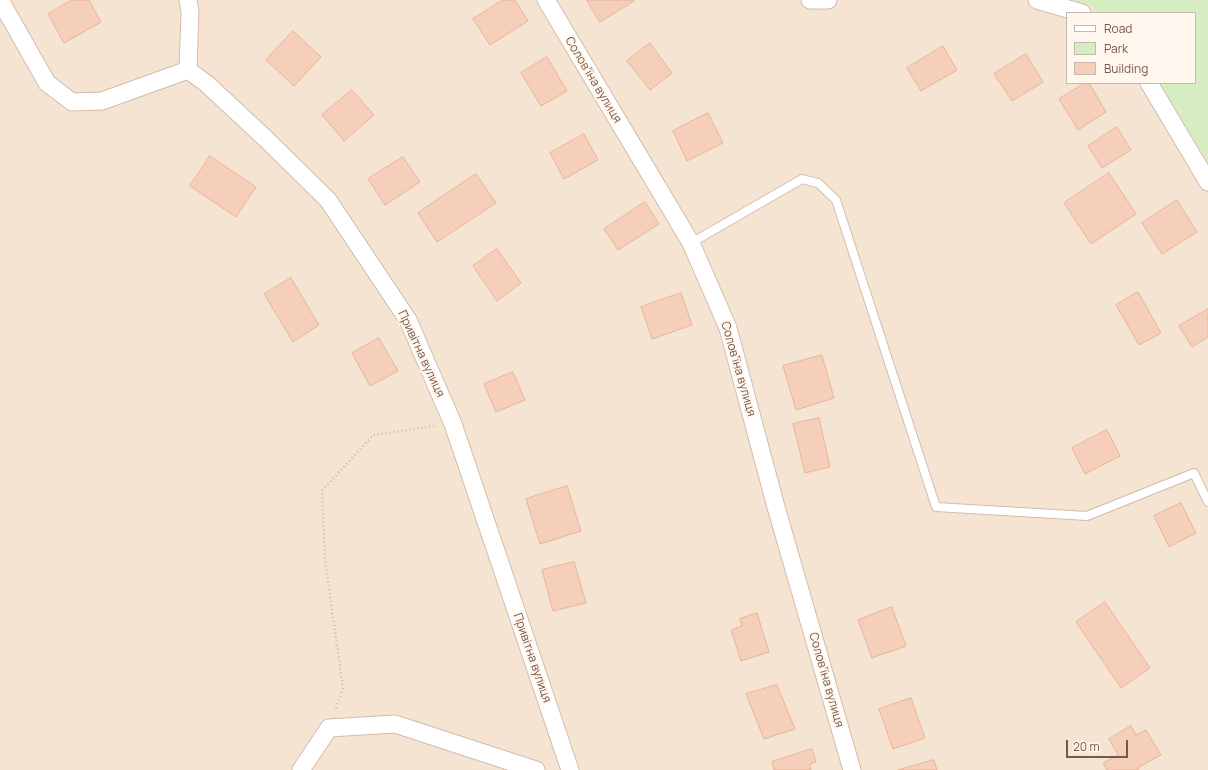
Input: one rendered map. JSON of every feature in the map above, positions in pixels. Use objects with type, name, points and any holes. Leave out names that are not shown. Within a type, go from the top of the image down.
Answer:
[{"type":"street","points":[[0,0],[47,82],[72,102],[102,101],[188,70],[190,12],[188,0]]},
{"type":"street","name":"Соловʼїна вулиця","points":[[546,0],[691,243],[728,328],[776,507],[852,770]]},
{"type":"street","points":[[810,0],[828,0]]},
{"type":"street","points":[[1037,0],[1079,12]]},
{"type":"street","name":"Привітна вулиця","points":[[188,70],[207,84],[262,135],[328,200],[408,320],[453,424],[570,770]]},
{"type":"street","points":[[1150,84],[1208,182]]},
{"type":"street","points":[[302,770],[329,728],[395,724],[536,770]]},
{"type":"lane","points":[[691,243],[802,179],[818,183],[836,200],[936,507],[1087,516],[1194,473],[1208,502]]},
{"type":"path","points":[[329,728],[343,688],[325,560],[322,491],[373,435],[453,424]]},
{"type":"shaded area","points":[[0,0],[1071,0],[1091,6],[1097,12],[1066,12],[1066,84],[1161,84],[1208,163],[1208,770],[0,770]]},
{"type":"green space","points":[[1071,0],[1208,0],[1208,163],[1161,84],[1196,84],[1196,12],[1097,12],[1091,6]]},
{"type":"building","points":[[72,0],[89,0],[101,22],[64,43],[48,14]]},
{"type":"building","points":[[503,0],[515,0],[528,21],[490,45],[473,19]]},
{"type":"building","points":[[587,0],[633,0],[634,1],[600,22]]},
{"type":"building","points":[[293,31],[321,57],[294,86],[266,60]]},
{"type":"building","points":[[650,43],[672,73],[650,90],[627,61]]},
{"type":"building","points":[[943,46],[957,70],[921,91],[907,68]]},
{"type":"building","points":[[1026,54],[1043,82],[1012,101],[994,74]]},
{"type":"building","points":[[547,57],[567,91],[541,106],[521,73]]},
{"type":"building","points":[[1083,84],[1090,84],[1106,112],[1078,130],[1059,99]]},
{"type":"building","points":[[352,90],[374,115],[344,141],[322,115]]},
{"type":"building","points":[[708,113],[723,143],[687,161],[673,131]]},
{"type":"building","points":[[1117,127],[1131,150],[1102,168],[1088,146]]},
{"type":"building","points":[[584,134],[598,160],[564,179],[550,153]]},
{"type":"building","points":[[210,156],[256,187],[236,217],[190,186]]},
{"type":"building","points":[[403,157],[420,182],[385,205],[368,179]]},
{"type":"building","points":[[1109,173],[1136,214],[1091,244],[1064,203]]},
{"type":"building","points":[[476,174],[496,203],[437,242],[418,213]]},
{"type":"building","points":[[1177,200],[1197,232],[1162,254],[1142,223]]},
{"type":"building","points":[[645,202],[659,224],[618,250],[604,229]]},
{"type":"building","points":[[497,249],[521,283],[497,301],[473,266]]},
{"type":"building","points":[[291,278],[319,325],[293,342],[264,294]]},
{"type":"building","points":[[1138,292],[1161,333],[1139,345],[1116,305]]},
{"type":"building","points":[[681,293],[692,325],[652,339],[641,307]]},
{"type":"building","points":[[1208,309],[1208,337],[1192,347],[1179,326]]},
{"type":"building","points":[[379,338],[398,371],[370,386],[352,353]]},
{"type":"building","points":[[822,355],[834,398],[796,410],[783,366]]},
{"type":"building","points":[[513,372],[525,400],[496,412],[484,384]]},
{"type":"building","points":[[819,418],[830,467],[805,473],[793,424]]},
{"type":"building","points":[[1107,430],[1120,456],[1085,474],[1072,448]]},
{"type":"building","points":[[567,486],[581,531],[540,544],[526,499]]},
{"type":"building","points":[[1181,503],[1196,533],[1169,547],[1154,516]]},
{"type":"building","points":[[574,562],[586,603],[553,611],[542,570]]},
{"type":"building","points":[[1105,602],[1150,668],[1121,688],[1076,622]]},
{"type":"building","points":[[892,607],[906,646],[872,658],[858,620]]},
{"type":"building","points":[[757,613],[769,652],[741,661],[731,630],[742,626],[740,619]]},
{"type":"building","points":[[777,685],[795,729],[764,739],[746,694]]},
{"type":"building","points":[[911,698],[925,738],[893,749],[879,709]]},
{"type":"building","points":[[1131,726],[1136,735],[1146,730],[1161,755],[1137,768],[1139,770],[1107,770],[1103,763],[1118,755],[1109,739]]},
{"type":"building","points":[[812,749],[816,762],[810,764],[811,770],[774,770],[772,762]]},
{"type":"building","points":[[934,760],[937,770],[898,770]]}]
